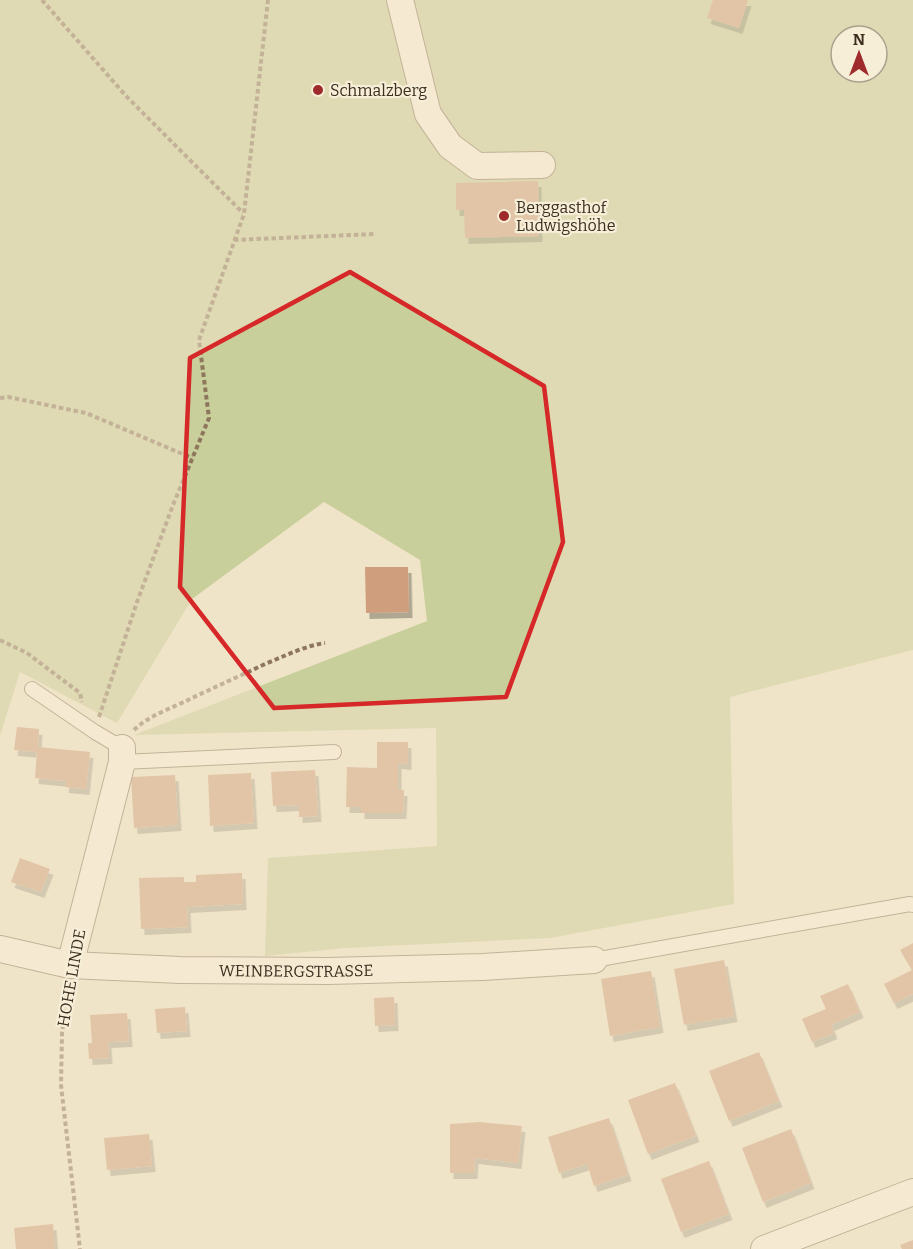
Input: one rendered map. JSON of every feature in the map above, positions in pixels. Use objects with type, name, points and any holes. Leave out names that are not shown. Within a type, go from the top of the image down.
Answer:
[{"type":"street","points":[[400,0],[428,114],[450,146],[477,165],[542,165]]},
{"type":"street","name":"HOHE LINDE","points":[[70,965],[122,755]]},
{"type":"street","name":"WEINBERGSTRASSE","points":[[0,949],[70,965],[180,970],[328,971],[483,967],[594,960]]},
{"type":"street","points":[[764,1249],[913,1192]]},
{"type":"lane","points":[[32,689],[90,729],[122,755],[334,752]]},
{"type":"lane","points":[[594,960],[913,905]]},
{"type":"path","points":[[42,0],[126,96],[244,214]]},
{"type":"path","points":[[90,729],[136,603],[209,418],[199,340],[244,214],[268,0]]},
{"type":"path","points":[[234,240],[375,234]]},
{"type":"path","points":[[0,398],[8,397],[86,413],[192,459]]},
{"type":"path","points":[[0,640],[27,653],[80,693],[90,729]]},
{"type":"path","points":[[122,755],[138,726],[161,713],[294,652],[311,645],[326,643]]},
{"type":"path","name":"HOHE LINDE","points":[[70,965],[62,1034],[61,1085],[80,1249]]},
{"type":"highlighted area","points":[[350,272],[544,386],[563,542],[506,697],[274,708],[180,587],[190,358]]},
{"type":"green space","points":[[0,0],[913,0],[913,650],[730,697],[734,904],[550,938],[345,948],[265,956],[268,858],[437,846],[436,728],[134,735],[427,621],[420,560],[324,502],[192,599],[117,723],[20,672],[0,736]]},
{"type":"building","points":[[713,0],[748,0],[739,28],[707,18]]},
{"type":"building","points":[[538,181],[539,236],[465,238],[464,210],[456,210],[456,183]]},
{"type":"building","points":[[365,567],[408,567],[409,612],[366,613]]},
{"type":"building","points":[[17,727],[39,729],[38,747],[90,752],[86,789],[65,787],[66,781],[35,778],[37,752],[14,750]]},
{"type":"building","points":[[377,742],[408,742],[408,764],[398,763],[398,790],[404,790],[403,813],[361,813],[361,807],[346,807],[347,767],[377,768]]},
{"type":"building","points":[[315,770],[318,816],[299,817],[299,805],[273,806],[271,772]]},
{"type":"building","points":[[251,773],[254,823],[210,826],[208,775]]},
{"type":"building","points":[[175,775],[178,825],[134,828],[131,777]]},
{"type":"building","points":[[20,858],[50,869],[41,892],[11,882]]},
{"type":"building","points":[[242,873],[243,904],[187,907],[188,927],[141,929],[139,878],[184,877],[184,882],[196,882],[196,875]]},
{"type":"building","points":[[913,943],[913,994],[894,1003],[884,984],[912,970],[900,950]]},
{"type":"building","points":[[724,960],[734,1016],[684,1025],[674,969]]},
{"type":"building","points":[[651,971],[660,1027],[610,1036],[601,979]]},
{"type":"building","points":[[848,984],[860,1012],[831,1025],[834,1033],[812,1042],[802,1019],[826,1009],[820,996]]},
{"type":"building","points":[[394,997],[395,1025],[375,1026],[374,998]]},
{"type":"building","points":[[185,1007],[187,1031],[157,1033],[155,1009]]},
{"type":"building","points":[[127,1013],[129,1041],[108,1042],[109,1058],[89,1059],[88,1043],[92,1043],[90,1015]]},
{"type":"building","points":[[759,1052],[779,1101],[729,1121],[709,1071]]},
{"type":"building","points":[[675,1083],[696,1136],[648,1154],[628,1100]]},
{"type":"building","points":[[609,1118],[628,1175],[594,1186],[587,1164],[559,1173],[548,1137]]},
{"type":"building","points":[[479,1122],[522,1126],[518,1163],[475,1158],[474,1173],[450,1173],[450,1124]]},
{"type":"building","points":[[791,1129],[811,1183],[763,1202],[742,1148]]},
{"type":"building","points":[[149,1134],[152,1166],[107,1170],[104,1138]]},
{"type":"building","points":[[709,1161],[729,1214],[681,1232],[661,1179]]},
{"type":"building","points":[[53,1224],[55,1249],[16,1249],[14,1228]]},
{"type":"building","points":[[913,1240],[913,1249],[902,1249],[900,1245]]},
{"type":"place","name":"Schmalzberg","points":[[318,90]]},
{"type":"place","name":"Berggasthof Ludwigshöhe","points":[[504,216]]}]
